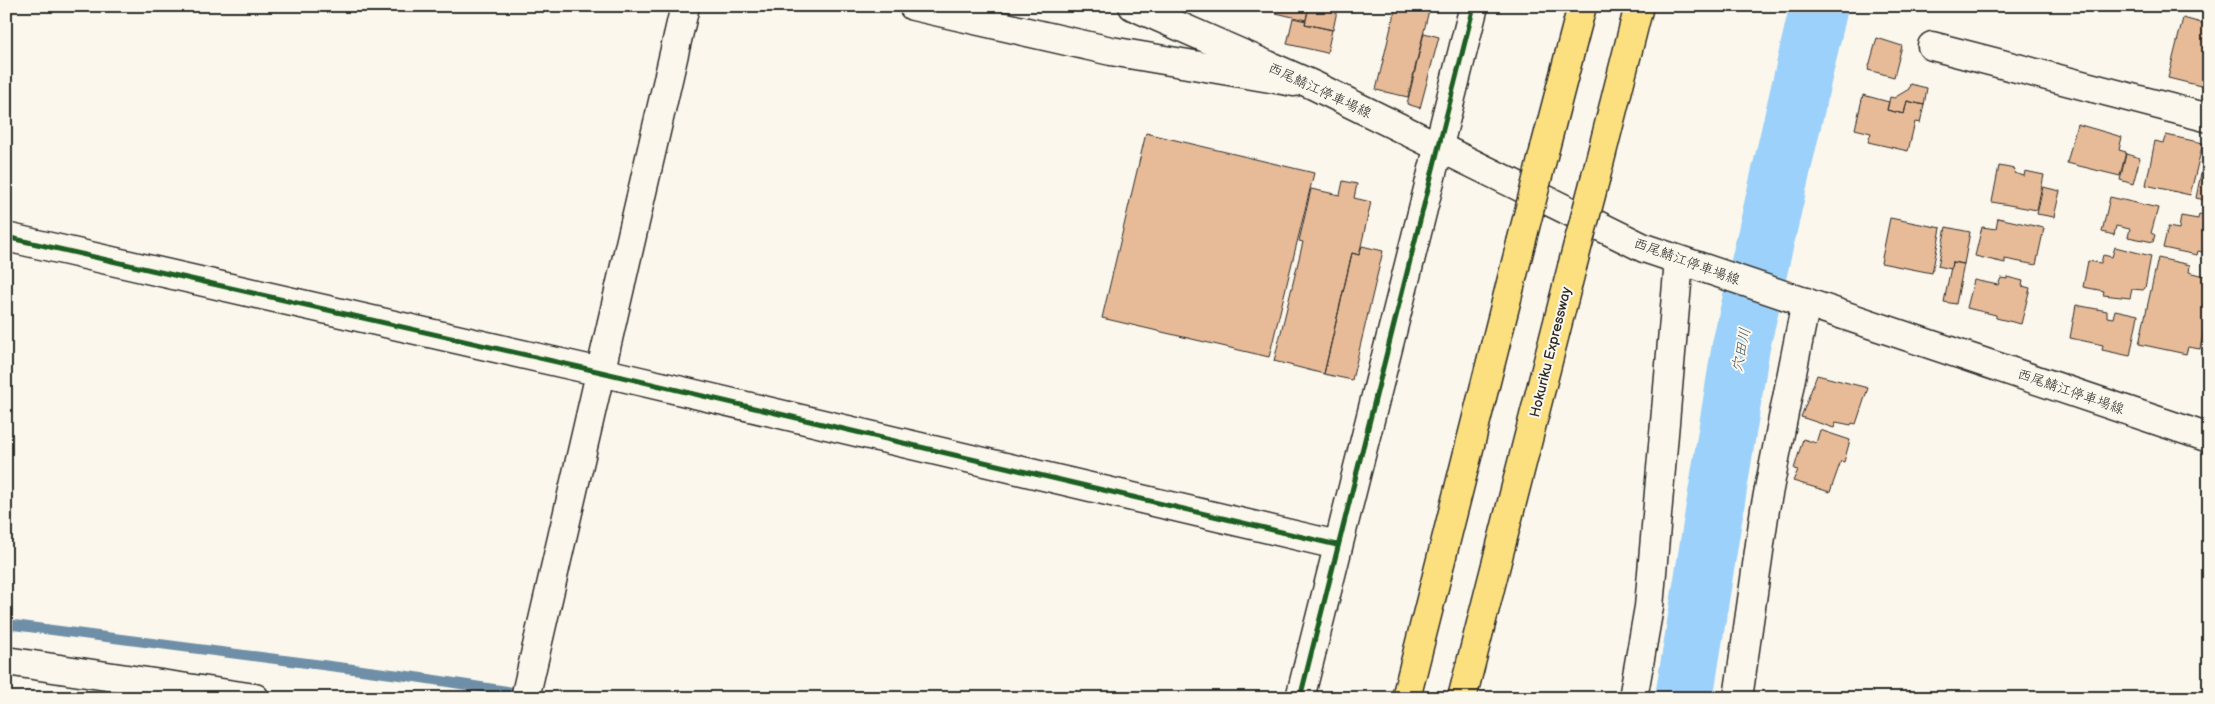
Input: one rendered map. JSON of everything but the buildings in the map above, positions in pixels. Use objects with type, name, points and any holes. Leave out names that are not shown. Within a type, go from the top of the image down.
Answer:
[{"type":"highway","points":[[1406,698],[1582,6]]},
{"type":"highway","name":"Hokuriku Expressway","points":[[1462,698],[1639,6]]},
{"type":"street","points":[[525,698],[685,6]]},
{"type":"street","points":[[914,6],[1111,51],[1313,85]]},
{"type":"street","name":"西尾鯖江停車場線","points":[[1133,6],[1313,85],[1644,248],[2209,438]]},
{"type":"street","points":[[1300,698],[1474,6]]},
{"type":"street","points":[[1932,46],[2209,118]]},
{"type":"street","points":[[6,237],[601,372],[1337,545]]},
{"type":"street","points":[[1633,698],[1649,607],[1679,261]]},
{"type":"street","points":[[1738,698],[1765,509],[1799,299]]},
{"type":"street","points":[[6,661],[255,698]]},
{"type":"waterway","name":"穴田川","points":[[1684,698],[1741,346],[1819,6]]},
{"type":"waterway","points":[[6,624],[415,677],[553,698]]},
{"type":"cycle path","points":[[1300,698],[1474,6]]},
{"type":"cycle path","points":[[6,237],[601,372],[1337,545]]}]
